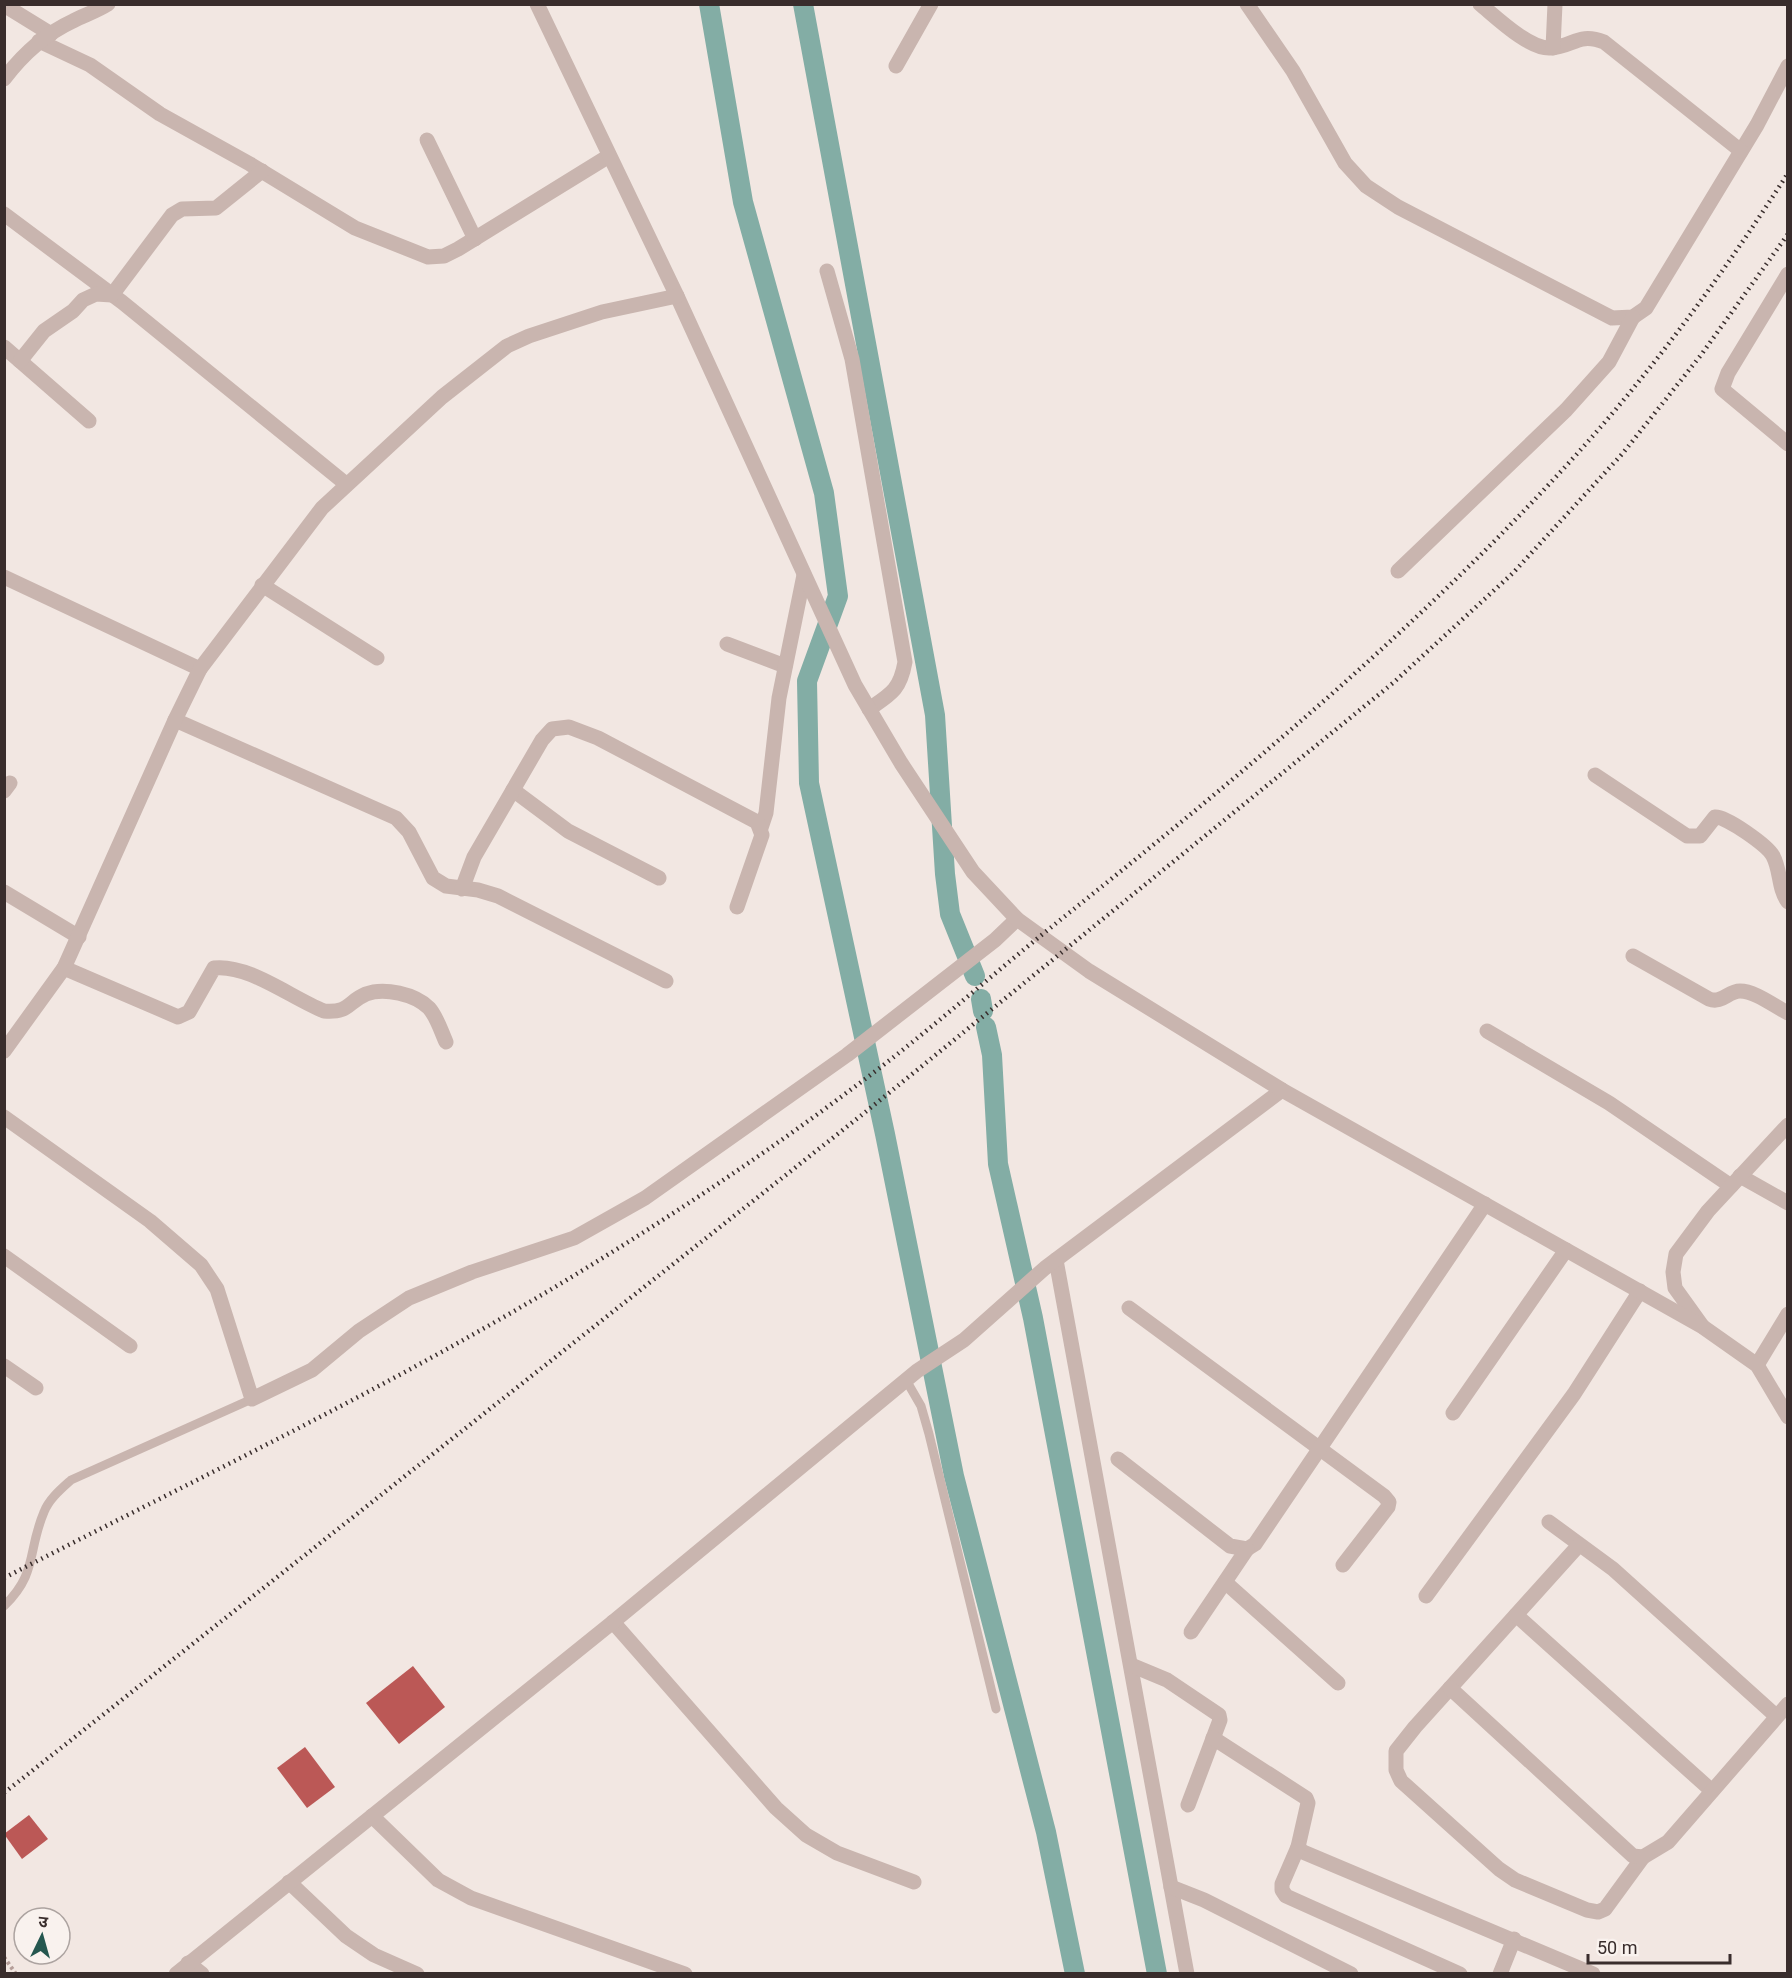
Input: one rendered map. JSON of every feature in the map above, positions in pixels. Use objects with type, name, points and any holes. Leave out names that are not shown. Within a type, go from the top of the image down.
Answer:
[{"type":"street","points":[[537,4],[677,296],[855,685],[929,806],[973,872],[1017,919],[1089,971],[1282,1090],[1703,1327],[1757,1365],[1788,1417]]},
{"type":"street","points":[[896,66],[931,4]]},
{"type":"street","points":[[1248,4],[1293,71],[1346,163],[1366,186],[1398,207],[1612,318],[1633,317]]},
{"type":"street","points":[[1480,4],[1531,43],[1552,48],[1580,38],[1592,38],[1604,42],[1741,151]]},
{"type":"street","points":[[1552,48],[1555,4]]},
{"type":"street","points":[[4,5],[45,38],[187,131],[262,171],[355,228],[428,257],[444,256],[609,156]]},
{"type":"street","points":[[4,79],[20,58],[45,38],[100,6]]},
{"type":"street","points":[[1398,571],[1566,410],[1609,362],[1633,317],[1646,308],[1741,151],[1788,66]]},
{"type":"street","points":[[428,140],[474,238]]},
{"type":"street","points":[[112,295],[172,215],[182,209],[216,208],[262,171]]},
{"type":"street","points":[[4,214],[112,295],[346,484]]},
{"type":"street","points":[[827,271],[852,359],[905,662],[901,682],[893,692],[869,709]]},
{"type":"street","points":[[1788,274],[1728,373],[1722,389],[1788,444]]},
{"type":"street","points":[[20,361],[37,337],[73,311],[83,300],[96,294],[112,295]]},
{"type":"street","points":[[4,1051],[64,968],[200,669],[322,508],[442,397],[507,346],[529,336],[602,312],[677,296]]},
{"type":"street","points":[[4,347],[89,421]]},
{"type":"street","points":[[761,828],[766,813],[785,666],[804,575]]},
{"type":"street","points":[[4,577],[200,669]]},
{"type":"street","points":[[262,585],[377,658]]},
{"type":"street","points":[[727,644],[785,666]]},
{"type":"street","points":[[175,720],[396,819],[410,832],[433,878],[446,886],[478,890],[498,896],[666,981]]},
{"type":"street","points":[[462,889],[474,857],[542,740],[552,729],[569,727],[598,738],[757,822],[762,835],[737,907]]},
{"type":"street","points":[[1595,775],[1687,836],[1700,836],[1715,817],[1721,816],[1730,821],[1772,854],[1782,893],[1788,902]]},
{"type":"street","points":[[513,790],[568,831],[659,879]]},
{"type":"street","points":[[4,892],[79,937]]},
{"type":"street","points":[[4,1117],[150,1221],[201,1265],[217,1289],[252,1399],[312,1371],[359,1331],[409,1298],[472,1272],[574,1238],[645,1198],[899,1015],[995,940],[1017,919]]},
{"type":"street","points":[[1633,956],[1709,999],[1720,1000],[1732,992],[1748,992],[1788,1013]]},
{"type":"street","points":[[64,968],[178,1017],[189,1012],[214,968],[230,967],[248,973],[324,1011],[337,1012],[347,1009],[364,994],[390,992],[419,1000],[429,1009],[446,1042]]},
{"type":"street","points":[[1487,1031],[1609,1102],[1735,1181],[1788,1203]]},
{"type":"street","points":[[176,1974],[613,1623],[912,1375],[964,1340],[1050,1264],[1282,1090]]},
{"type":"street","points":[[1703,1327],[1675,1288],[1673,1272],[1676,1254],[1735,1181],[1788,1125]]},
{"type":"street","points":[[1191,1632],[1247,1549],[1255,1544],[1485,1204]]},
{"type":"street","points":[[1453,1413],[1566,1250]]},
{"type":"street","points":[[4,1256],[130,1346]]},
{"type":"street","points":[[1050,1264],[1131,1665],[1187,1974]]},
{"type":"street","points":[[1426,1596],[1574,1394],[1640,1292]]},
{"type":"street","points":[[1129,1308],[1321,1447],[1389,1502],[1381,1518],[1343,1565]]},
{"type":"street","points":[[1757,1365],[1788,1314]]},
{"type":"street","points":[[4,1366],[36,1388]]},
{"type":"street","points":[[1118,1459],[1230,1546],[1247,1549]]},
{"type":"street","points":[[1549,1522],[1612,1569],[1776,1716]]},
{"type":"street","points":[[1579,1545],[1396,1751],[1396,1770],[1401,1781],[1499,1869],[1531,1889],[1598,1912],[1609,1905],[1643,1857],[1668,1842],[1788,1704]]},
{"type":"street","points":[[1225,1582],[1338,1683]]},
{"type":"street","points":[[1516,1615],[1712,1791]]},
{"type":"street","points":[[613,1623],[776,1808],[799,1828],[837,1853],[914,1882]]},
{"type":"street","points":[[1131,1665],[1167,1680],[1215,1711],[1220,1720],[1188,1805]]},
{"type":"street","points":[[1450,1688],[1633,1856],[1643,1857]]},
{"type":"street","points":[[1213,1738],[1306,1798],[1308,1803],[1298,1847],[1282,1884],[1282,1890],[1286,1896],[1460,1974]]},
{"type":"street","points":[[372,1816],[438,1880],[471,1898],[685,1974]]},
{"type":"street","points":[[1298,1847],[1319,1861],[1514,1939],[1593,1974]]},
{"type":"street","points":[[289,1882],[346,1936],[374,1955],[417,1974]]},
{"type":"street","points":[[1171,1887],[1351,1974]]},
{"type":"street","points":[[1500,1974],[1514,1939]]},
{"type":"street","points":[[188,1963],[202,1974]]},
{"type":"lane","points":[[912,1375],[929,1434],[996,1709]]},
{"type":"lane","points":[[4,1606],[20,1591],[27,1577],[44,1510],[71,1480],[252,1399]]},
{"type":"path","points":[[4,1957],[16,1974]]},
{"type":"building","points":[[413,1666],[445,1707],[399,1744],[366,1703]]},
{"type":"building","points":[[305,1747],[335,1787],[307,1808],[277,1768]]},
{"type":"building","points":[[29,1815],[48,1839],[22,1859],[4,1834]]},
{"type":"waterway","points":[[709,4],[743,202],[824,493],[838,596],[807,681],[809,783],[885,1134],[954,1476],[1046,1832],[1075,1974]]},
{"type":"waterway","points":[[803,4],[935,715],[945,874],[950,914],[975,976]]},
{"type":"waterway","points":[[981,999],[983,1011]]},
{"type":"waterway","points":[[986,1027],[992,1055],[998,1164],[1033,1318],[1157,1974]]},
{"type":"railway","points":[[4,1578],[358,1397],[497,1321],[639,1235],[748,1164],[905,1048],[1191,814],[1321,704],[1446,589],[1507,529],[1596,433],[1655,362],[1737,250],[1788,173]]},
{"type":"railway","points":[[4,1793],[863,1114],[1393,683],[1513,573],[1623,453],[1701,355],[1788,234]]}]
